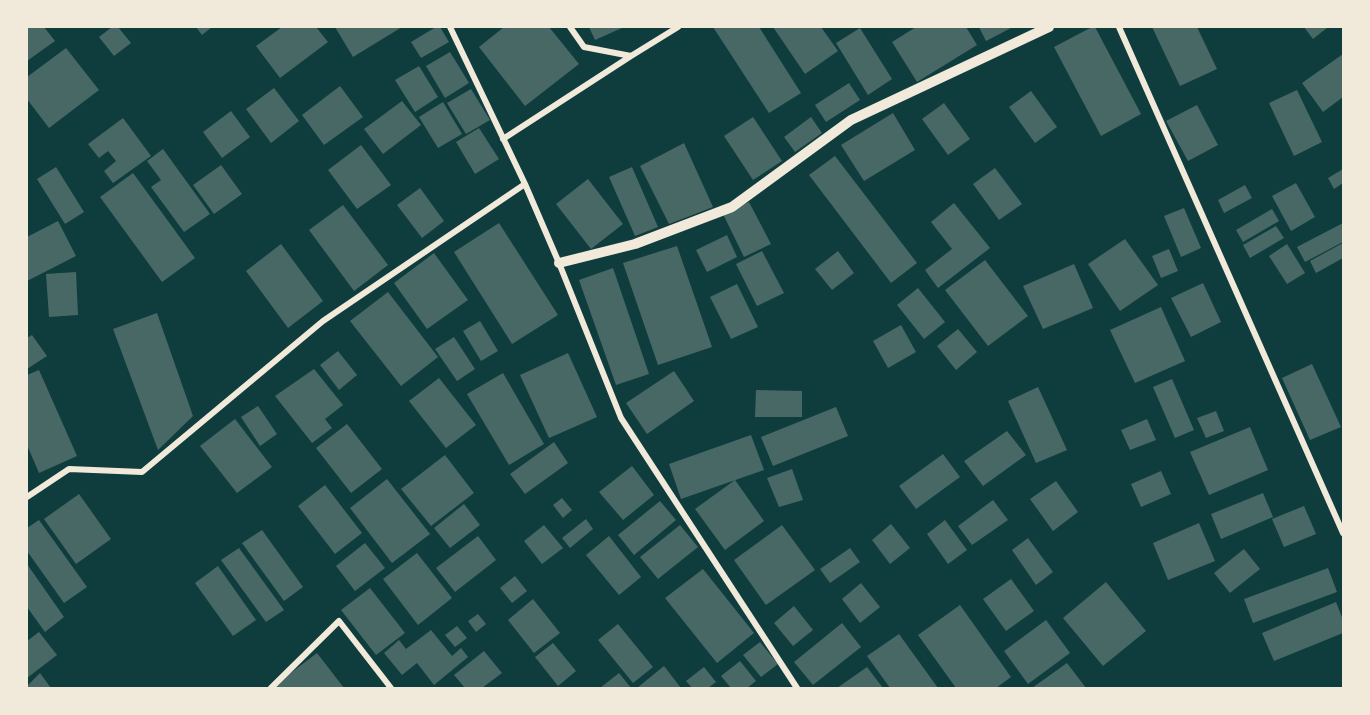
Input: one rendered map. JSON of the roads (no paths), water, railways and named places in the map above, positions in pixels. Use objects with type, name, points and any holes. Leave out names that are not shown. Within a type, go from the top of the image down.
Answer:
[{"type":"street","points":[[450,27],[560,263],[621,418],[797,688]]},
{"type":"street","points":[[570,27],[584,48],[631,56]]},
{"type":"street","points":[[503,139],[678,27]]},
{"type":"street","points":[[560,263],[635,244],[732,207],[851,120],[1048,27]]},
{"type":"street","points":[[1119,27],[1343,533]]},
{"type":"street","points":[[27,497],[69,469],[142,472],[323,321],[525,184]]},
{"type":"street","points":[[271,688],[339,621],[391,688]]}]
